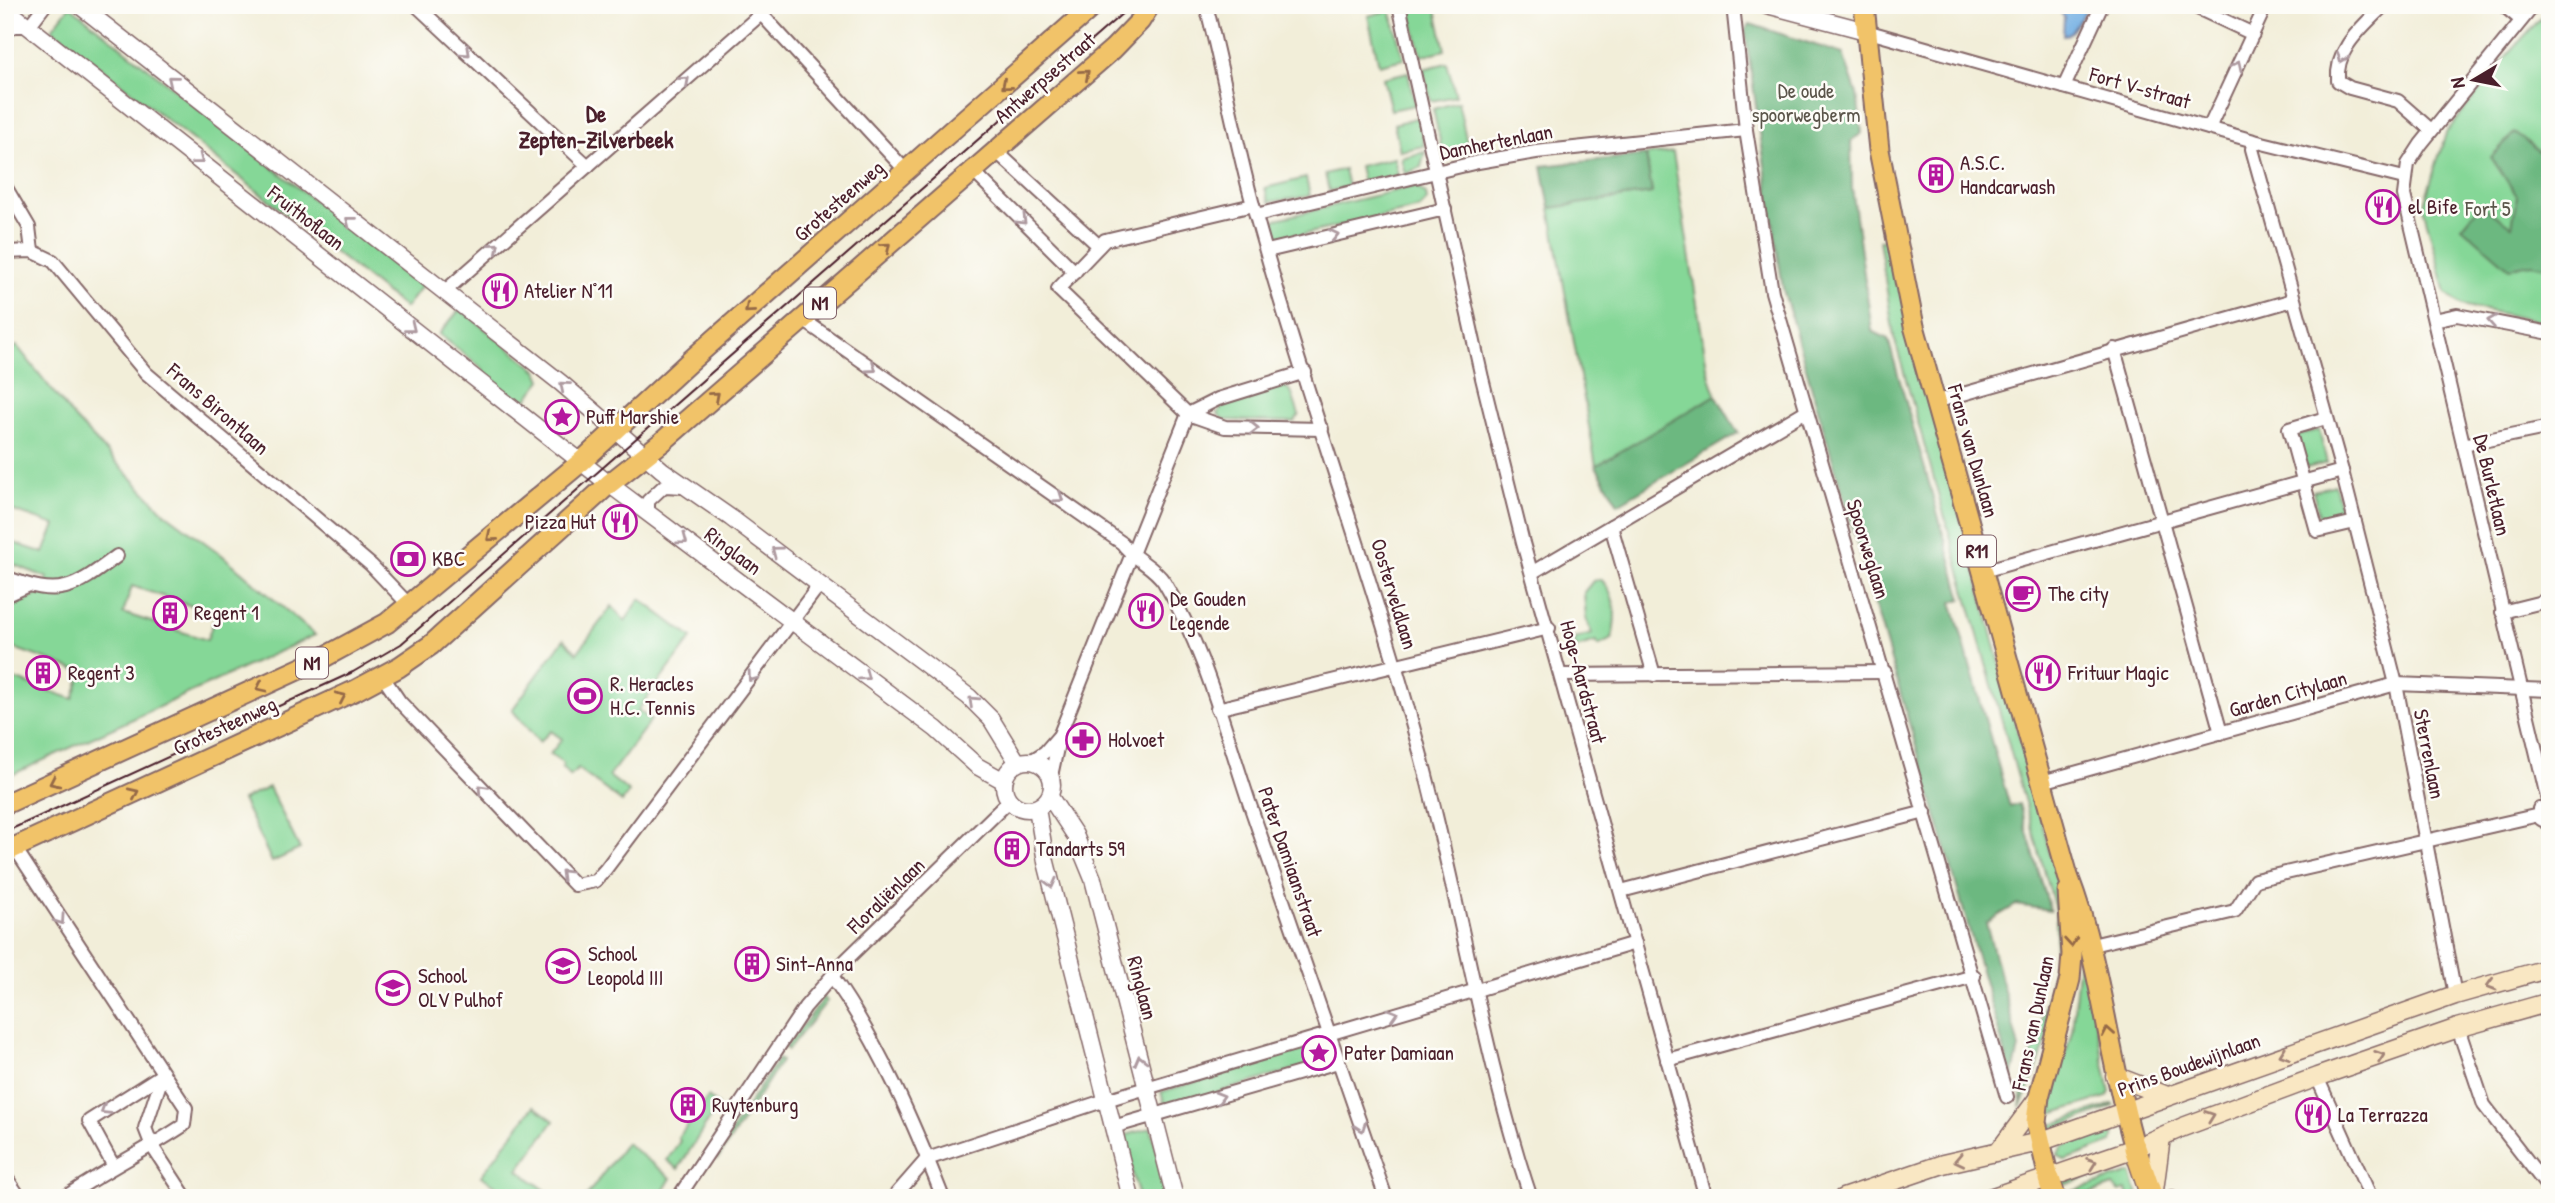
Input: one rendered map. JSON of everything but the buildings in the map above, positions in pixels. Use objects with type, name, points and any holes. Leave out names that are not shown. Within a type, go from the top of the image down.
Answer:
[{"type":"highway","name":"R11","points":[[2134,1148],[2162,1197]]},
{"type":"main road","name":"Grotesteenweg","points":[[615,431],[688,363],[1094,5]]},
{"type":"main road","name":"Antwerpsestraat","points":[[996,151],[1113,49],[1140,21],[1150,5]]},
{"type":"main road","name":"R11","points":[[1864,5],[1866,31]]},
{"type":"main road","name":"Frans van Dunlaan","points":[[1866,31],[1882,162],[1914,326],[2068,876],[2092,945],[2115,1076],[2134,1148]]},
{"type":"main road","name":"N1","points":[[609,484],[996,151]]},
{"type":"main road","name":"N1","points":[[581,462],[615,431]]},
{"type":"main road","name":"Grotesteenweg","points":[[5,804],[369,635],[581,462]]},
{"type":"main road","name":"Grotesteenweg","points":[[10,850],[383,677],[431,645],[609,484]]},
{"type":"main road","name":"Frans van Dunlaan","points":[[2052,1188],[2036,1122],[2039,1097],[2070,979],[2072,954],[2068,876]]},
{"type":"main road","name":"Prins Boudewijnlaan","points":[[1843,1198],[1943,1164],[2039,1142],[2455,995],[2550,968]]},
{"type":"main road","points":[[1994,1197],[2052,1188],[2134,1148],[2317,1077],[2458,1028],[2550,1002]]},
{"type":"main road","points":[[2115,1076],[2167,1096]]},
{"type":"main road","points":[[1999,1151],[2039,1097]]},
{"type":"main road","points":[[2161,1137],[2162,1197]]},
{"type":"street","points":[[15,19],[45,5]]},
{"type":"street","name":"Fruithoflaan","points":[[79,5],[561,383],[644,456]]},
{"type":"street","points":[[416,5],[588,166]]},
{"type":"street","name":"Oosterveldlaan","points":[[1206,5],[1255,210],[1396,666],[1444,843],[1508,1131],[1531,1198]]},
{"type":"street","name":"Hoge-Aardstraat","points":[[1399,5],[1482,378],[1706,1198]]},
{"type":"street","name":"Spoorweglaan","points":[[1733,5],[1746,130],[1772,292],[1885,671],[2007,1097]]},
{"type":"street","points":[[1767,5],[1866,31]]},
{"type":"street","points":[[2064,87],[2102,5]]},
{"type":"street","points":[[2191,5],[2253,34]]},
{"type":"street","points":[[2209,128],[2266,5]]},
{"type":"street","points":[[2384,5],[2339,59],[2338,81],[2350,89],[2398,101],[2431,130]]},
{"type":"street","points":[[2503,5],[2521,20]]},
{"type":"street","points":[[2404,178],[2408,164],[2431,130],[2534,5]]},
{"type":"street","points":[[444,292],[588,166],[757,10],[907,172]]},
{"type":"street","name":"Fruithoflaan","points":[[15,19],[609,484]]},
{"type":"street","name":"Fort V-straat","points":[[1866,31],[2254,141],[2404,178]]},
{"type":"street","name":"Damhertenlaan","points":[[1075,272],[1105,240],[1536,152],[1746,130]]},
{"type":"street","name":"Sterrenlaan","points":[[2254,141],[2252,149],[2342,471],[2396,684],[2455,995]]},
{"type":"street","points":[[996,151],[1099,246]]},
{"type":"street","points":[[974,172],[1075,272],[1058,289],[1188,414],[1225,427],[1322,429]]},
{"type":"street","name":"De Burletlaan","points":[[2404,178],[2405,199],[2520,690],[2549,801]]},
{"type":"street","points":[[5,186],[29,227],[32,250],[5,252]]},
{"type":"street","points":[[1267,251],[1445,209]]},
{"type":"street","name":"Frans Birontlaan","points":[[32,250],[52,261],[146,373],[371,565],[408,605]]},
{"type":"street","points":[[1935,402],[2293,300]]},
{"type":"street","points":[[2434,320],[2457,315],[2550,332]]},
{"type":"street","name":"Pater Damiaanstraat","points":[[802,319],[1122,543],[1131,555],[1155,569],[1164,582],[1187,627],[1217,709],[1386,1198]]},
{"type":"street","points":[[2114,349],[2221,733]]},
{"type":"street","points":[[1060,734],[1045,752],[1012,767],[1004,781],[1009,801],[1025,809],[1037,808],[1050,797],[1053,789],[1051,776],[1060,734],[1188,414],[1218,399],[1305,372]]},
{"type":"street","points":[[1533,572],[1806,411]]},
{"type":"street","points":[[2326,418],[2289,429],[2303,481],[2317,531],[2355,523]]},
{"type":"street","points":[[2463,445],[2550,427]]},
{"type":"street","name":"Ringlaan","points":[[644,456],[969,697],[991,719],[1025,762],[1043,766],[1051,776]]},
{"type":"street","points":[[1983,571],[2342,471]]},
{"type":"street","name":"Ringlaan","points":[[609,484],[936,729],[977,766],[1004,781]]},
{"type":"street","points":[[648,513],[649,500],[664,486],[685,487]]},
{"type":"street","points":[[1611,526],[1654,675]]},
{"type":"street","points":[[5,577],[27,586],[59,590],[77,585],[117,556]]},
{"type":"street","points":[[383,677],[400,702],[575,885],[596,881],[820,584]]},
{"type":"street","points":[[5,596],[27,586]]},
{"type":"street","points":[[2502,612],[2550,600]]},
{"type":"street","points":[[1217,709],[1549,628]]},
{"type":"street","points":[[1561,675],[1885,671]]},
{"type":"street","name":"Garden Citylaan","points":[[2042,782],[2396,684],[2550,690]]},
{"type":"street","name":"Ringlaan","points":[[1050,797],[1074,835],[1093,879],[1175,1198]]},
{"type":"street","name":"Floraliënlaan","points":[[678,1198],[780,1041],[832,975],[1009,801]]},
{"type":"street","points":[[2539,815],[2542,804],[2549,801]]},
{"type":"street","points":[[1037,808],[1045,862],[1131,1198]]},
{"type":"street","points":[[1621,891],[1925,812]]},
{"type":"street","points":[[2092,945],[2235,911],[2255,880],[2539,815]]},
{"type":"street","points":[[2539,815],[2550,824]]},
{"type":"street","points":[[10,850],[186,1108],[184,1125],[152,1146],[113,1165],[64,1198]]},
{"type":"street","points":[[893,1198],[927,1159],[1107,1100],[1635,943]]},
{"type":"street","points":[[832,975],[853,1006],[888,1071],[943,1198]]},
{"type":"street","points":[[1667,1060],[1974,976]]},
{"type":"street","points":[[2458,1028],[2484,1105],[2550,1189]]},
{"type":"street","points":[[1113,1127],[1338,1062]]},
{"type":"street","points":[[163,1074],[145,1128],[152,1146],[186,1198]]},
{"type":"street","points":[[113,1165],[89,1121],[163,1074]]},
{"type":"street","points":[[2317,1077],[2371,1198]]},
{"type":"street","points":[[5,1176],[20,1198]]},
{"type":"green space","points":[[1409,5],[1435,5],[1445,50],[1421,56]]},
{"type":"green space","points":[[70,6],[399,268],[425,282],[405,308],[52,29]]},
{"type":"green space","name":"Fort 5","points":[[2550,8],[2550,324],[2462,305],[2446,293],[2423,207],[2446,133],[2508,54]]},
{"type":"green space","points":[[1390,10],[1404,59],[1379,65],[1368,16]]},
{"type":"green space","name":"De oude spoorwegberm","points":[[1750,24],[1843,54],[1857,94],[1862,133],[1851,141],[1852,188],[1872,331],[1888,339],[1962,599],[1952,602],[2010,807],[2019,804],[2050,910],[2016,905],[1986,923],[2019,1048],[2012,1077],[1783,289],[1745,31]]},
{"type":"green space","points":[[1447,63],[1456,96],[1431,101],[1423,69]]},
{"type":"green space","points":[[1408,72],[1415,105],[1391,110],[1383,78]]},
{"type":"green space","points":[[1458,102],[1469,152],[1448,156],[1442,150],[1433,109]]},
{"type":"green space","points":[[1419,117],[1424,146],[1400,151],[1394,124]]},
{"type":"green space","points":[[2514,133],[2550,159],[2550,268],[2532,264],[2509,268],[2462,227],[2480,205],[2512,226],[2517,196],[2491,157]]},
{"type":"green space","points":[[1425,152],[1421,167],[1405,174],[1401,158]]},
{"type":"green space","points":[[1673,152],[1707,367],[1716,395],[1596,466],[1550,208],[1652,193],[1646,155]]},
{"type":"green space","points":[[1646,155],[1652,193],[1550,208],[1542,166]]},
{"type":"green space","points":[[1394,158],[1398,175],[1363,184],[1359,166]]},
{"type":"green space","points":[[1344,169],[1348,187],[1329,191],[1325,174]]},
{"type":"green space","points":[[1306,178],[1310,196],[1269,202],[1265,188]]},
{"type":"green space","points":[[1415,186],[1426,194],[1427,201],[1420,208],[1278,240],[1273,222],[1277,219]]},
{"type":"green space","points":[[1888,239],[2057,880],[2062,912],[2063,964],[2056,1006],[2036,1070],[2020,1107],[2050,984],[2056,935],[2055,909],[1894,337],[1879,240]]},
{"type":"green space","points":[[460,309],[538,371],[542,380],[523,404],[483,376],[483,369],[439,334]]},
{"type":"green space","points":[[17,346],[75,419],[165,513],[222,555],[315,635],[5,778],[5,676],[73,699],[82,672],[5,645],[5,609],[37,595],[48,578],[5,561],[5,540],[44,553],[55,525],[5,508],[5,352]],"holes":[[[132,586],[216,614],[207,640],[123,613]]]},
{"type":"green space","points":[[1284,386],[1291,391],[1299,415],[1294,422],[1225,420],[1218,414],[1222,406]]},
{"type":"green space","points":[[1716,395],[1738,433],[1618,504],[1596,466]]},
{"type":"green space","points":[[2319,430],[2327,463],[2306,468],[2297,435]]},
{"type":"green space","points":[[2335,485],[2343,519],[2321,524],[2313,491]]},
{"type":"green space","points":[[1601,579],[1613,600],[1615,622],[1612,639],[1598,646],[1596,642],[1576,648],[1574,639],[1592,634],[1586,619],[1584,592],[1593,581]]},
{"type":"green space","name":"R. Heracles H.C. Tennis","points":[[640,599],[692,638],[638,710],[651,720],[609,776],[629,792],[622,802],[578,769],[570,776],[562,767],[564,764],[550,754],[562,739],[551,731],[539,742],[512,710],[564,639],[577,653],[612,606],[625,621]]},
{"type":"green space","points":[[269,787],[300,849],[272,862],[242,800]]},
{"type":"green space","points":[[2080,948],[2110,1092],[2107,1097],[2048,1115],[2072,1031]]},
{"type":"green space","points":[[822,996],[827,1001],[788,1050],[785,1048],[821,1002]]},
{"type":"green space","points":[[1318,1045],[1326,1050],[1323,1061],[1166,1108],[1161,1092]]},
{"type":"green space","points":[[778,1059],[781,1061],[718,1159],[715,1157]]},
{"type":"green space","points":[[708,1097],[718,1105],[678,1169],[667,1160],[680,1141],[678,1138]]},
{"type":"green space","points":[[2113,1104],[2114,1106],[2054,1129],[2047,1126]]},
{"type":"green space","points":[[534,1106],[554,1121],[518,1170],[556,1198],[516,1198],[481,1176]]},
{"type":"green space","points":[[1151,1128],[1169,1198],[1139,1198],[1123,1136]]},
{"type":"green space","points":[[2106,1131],[2114,1134],[2112,1143],[2066,1160],[2057,1155],[2063,1146]]},
{"type":"green space","points":[[626,1143],[671,1178],[659,1198],[585,1198]]},
{"type":"green space","points":[[2122,1161],[2127,1163],[2059,1187],[2061,1181]]},
{"type":"green space","points":[[2131,1173],[2139,1198],[2128,1198],[2126,1190],[2119,1192],[2113,1186],[2078,1198],[2062,1198],[2061,1195]]},
{"type":"water","points":[[2065,5],[2090,5],[2070,34],[2063,35],[2064,17],[2061,13]]},
{"type":"tram line","points":[[5,832],[353,672],[401,644],[1132,5]]},
{"type":"place","name":"A.S.C. Handcarwash","points":[[1936,175]]},
{"type":"place","name":"el Bife","points":[[2383,207]]},
{"type":"place","name":"Atelier N°11","points":[[500,291]]},
{"type":"place","name":"Puff Marshie","points":[[562,417]]},
{"type":"place","name":"Pizza Hut","points":[[620,522]]},
{"type":"place","name":"KBC","points":[[408,559]]},
{"type":"place","name":"The city","points":[[2023,594]]},
{"type":"place","name":"De Gouden Legende","points":[[1146,611]]},
{"type":"place","name":"Regent 1","points":[[170,613]]},
{"type":"place","name":"Regent 3","points":[[43,673]]},
{"type":"place","name":"Frituur Magic","points":[[2043,673]]},
{"type":"place","name":"R. Heracles H.C. Tennis","points":[[585,696]]},
{"type":"place","name":"Holvoet","points":[[1083,740]]},
{"type":"place","name":"Tandarts 59","points":[[1012,849]]},
{"type":"place","name":"Sint-Anna","points":[[752,964]]},
{"type":"place","name":"School Leopold III","points":[[563,966]]},
{"type":"place","name":"School OLV Pulhof","points":[[393,988]]},
{"type":"place","name":"Pater Damiaan","points":[[1319,1053]]},
{"type":"place","name":"Ruytenburg","points":[[688,1105]]},
{"type":"place","name":"La Terrazza","points":[[2313,1115]]},
{"type":"district","name":"De Zepten-Zilverbeek","points":[[596,127]]}]
